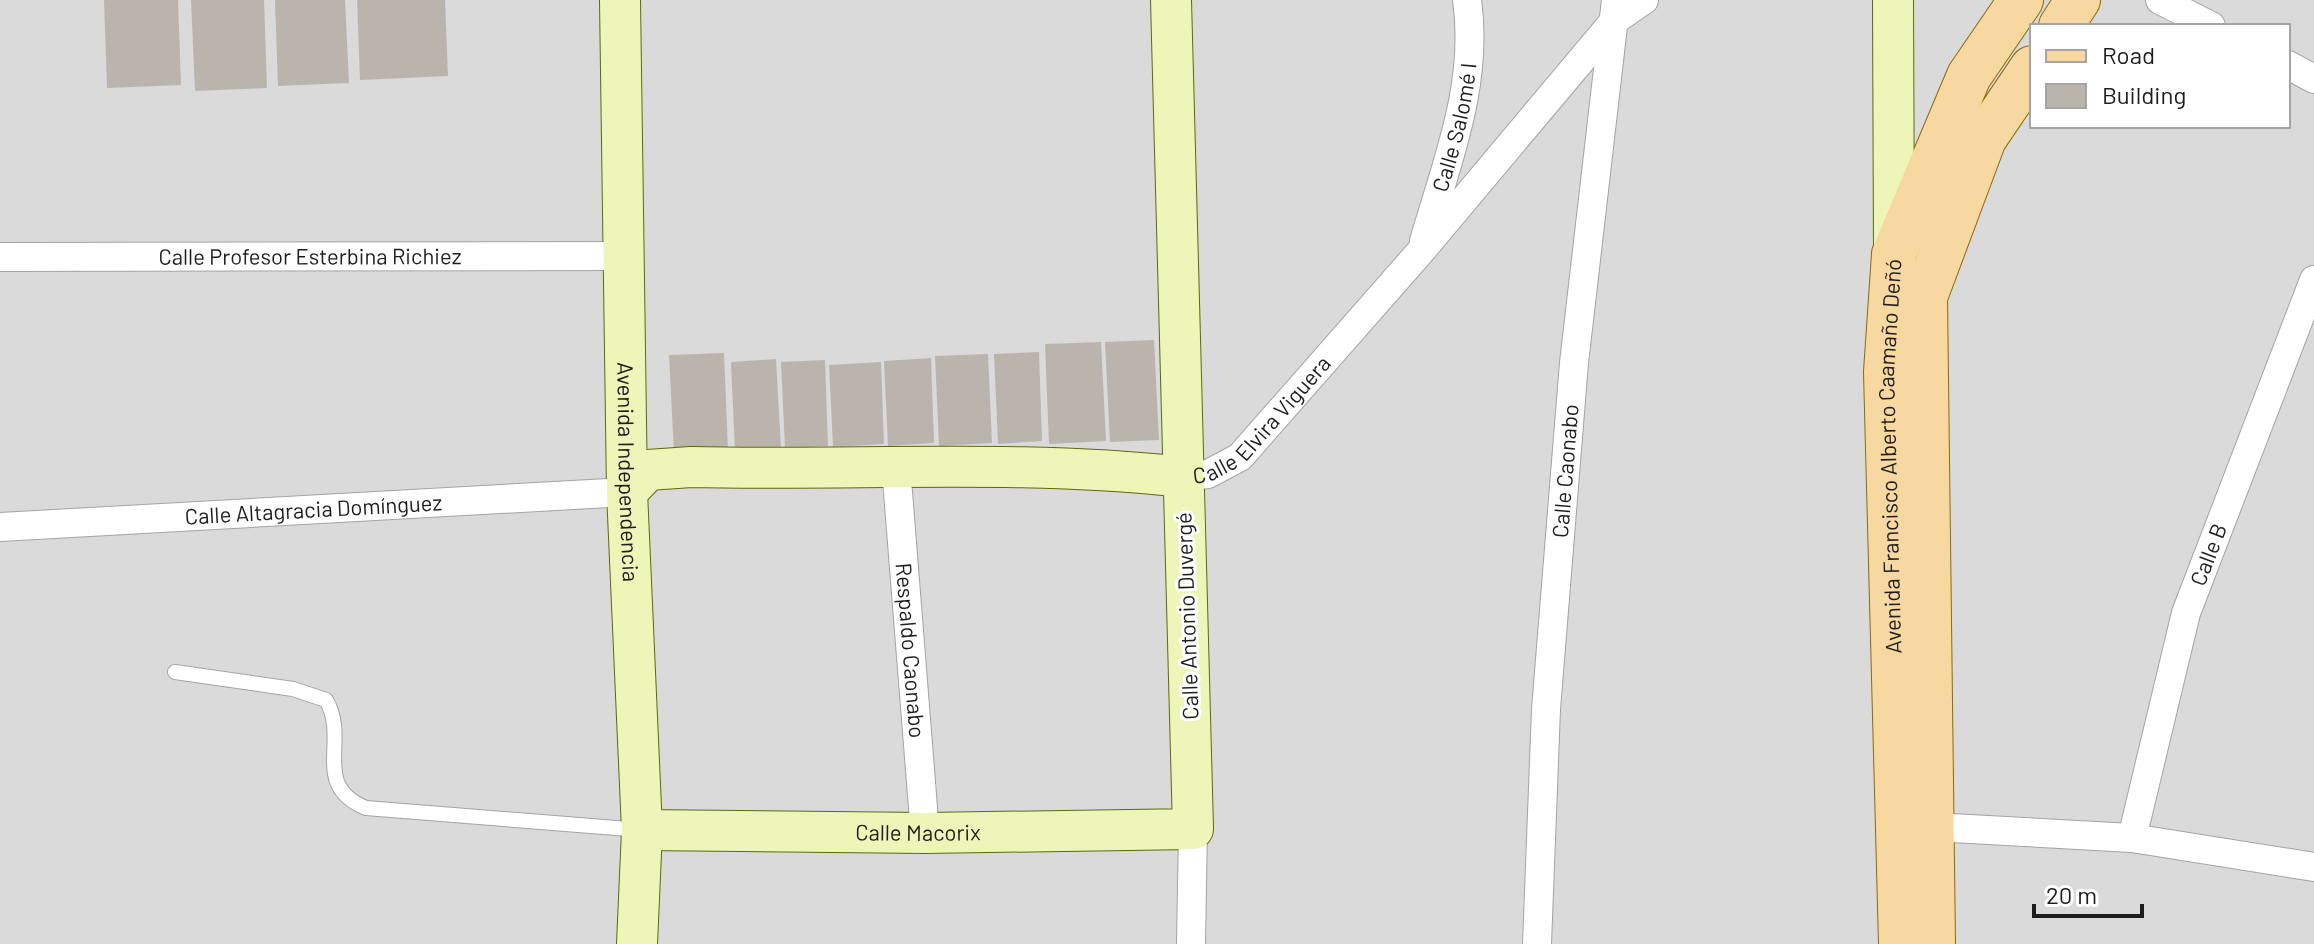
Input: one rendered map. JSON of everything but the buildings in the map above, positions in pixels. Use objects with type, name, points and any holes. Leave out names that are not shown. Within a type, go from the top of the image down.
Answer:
[{"type":"main road","name":"Avenida Independencia","points":[[620,0],[621,256],[627,492],[642,830],[637,944]]},
{"type":"main road","name":"Calle Antonio Duvergé","points":[[1171,0],[1193,829]]},
{"type":"main road","points":[[1893,0],[1894,254]]},
{"type":"main road","name":"Avenida Francisco Alberto Caamaño Deñó","points":[[1901,944],[1886,372],[1894,254],[1969,76],[2021,0]]},
{"type":"main road","points":[[2062,24],[2078,0]]},
{"type":"main road","name":"Avenida Francisco Alberto Caamaño Deñó","points":[[1933,944],[1925,297],[1984,139],[2030,71]]},
{"type":"main road","name":"Calle Elvira Viguera","points":[[627,492],[653,469],[896,467],[1115,470],[1182,477]]},
{"type":"main road","name":"Calle Macorix","points":[[642,830],[925,833],[1193,829]]},
{"type":"street","name":"Calle Salomé I","points":[[1421,251],[1463,105],[1471,44],[1467,0]]},
{"type":"street","name":"Calle Elvira Viguera","points":[[1182,477],[1208,474],[1240,457],[1421,251],[1616,10],[1644,0]]},
{"type":"street","points":[[2160,0],[2207,24]]},
{"type":"street","name":"Calle Caonabo","points":[[1537,944],[1546,709],[1574,363],[1616,10]]},
{"type":"street","points":[[2290,66],[2314,79]]},
{"type":"street","name":"Calle Profesor Esterbina Richiez","points":[[0,257],[621,256]]},
{"type":"street","name":"Calle B","points":[[2132,838],[2186,613],[2314,280]]},
{"type":"street","name":"Respaldo Caonabo","points":[[896,467],[925,833]]},
{"type":"street","name":"Calle Altagracia Domínguez","points":[[0,527],[627,492]]},
{"type":"street","points":[[1933,827],[2132,838],[2314,867]]},
{"type":"street","name":"Calle Antonio Duvergé","points":[[1191,944],[1193,829]]},
{"type":"lane","points":[[175,672],[293,689],[326,700],[333,723],[336,783],[341,795],[366,808],[642,830]]},
{"type":"shaded area","points":[[0,0],[2314,0],[2314,944],[0,944]]}]
